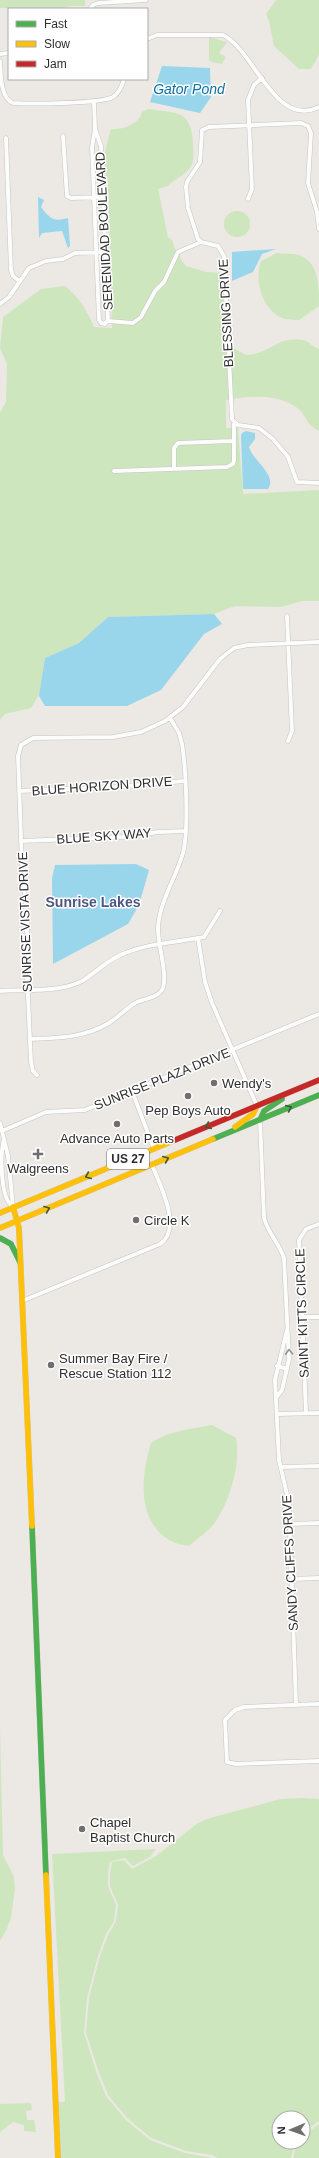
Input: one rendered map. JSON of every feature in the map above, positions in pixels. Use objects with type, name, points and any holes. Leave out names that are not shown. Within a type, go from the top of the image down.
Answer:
[{"type":"main road","name":"US 27","points":[[0,1213],[319,1080]]},
{"type":"main road","points":[[260,1120],[264,1111],[295,1090]]},
{"type":"main road","name":"US 27","points":[[0,1228],[319,1095]]},
{"type":"main road","points":[[222,1136],[254,1114],[257,1106]]},
{"type":"main road","points":[[13,1207],[18,1221],[22,1301],[58,2158]]},
{"type":"main road","points":[[0,1238],[11,1244],[20,1262]]},
{"type":"street","points":[[91,8],[98,3],[146,0]]},
{"type":"street","points":[[148,39],[157,35],[223,35],[239,46],[277,99],[290,108],[308,110],[319,107]]},
{"type":"street","points":[[0,61],[2,93],[5,99],[10,102],[94,101],[108,98],[117,94],[124,80]]},
{"type":"street","points":[[248,199],[252,189],[249,96],[254,85],[262,78]]},
{"type":"street","name":"SERENIDAD BOULEVARD","points":[[94,101],[95,129],[92,147],[96,252],[99,320],[103,324],[108,321],[103,197],[100,139],[95,129]]},
{"type":"street","points":[[108,321],[132,322],[141,317],[155,291],[164,282],[178,252],[201,242],[197,237],[191,220],[186,188],[187,182],[200,162],[201,132],[209,126],[301,123],[309,127],[311,134],[308,183],[318,214],[319,229]]},
{"type":"street","points":[[63,136],[67,196],[94,198],[103,197]]},
{"type":"street","points":[[6,138],[11,270],[13,276],[19,281]]},
{"type":"street","name":"BLESSING DRIVE","points":[[174,470],[227,467],[233,464],[234,422],[231,415],[224,256],[221,249],[216,245],[201,242]]},
{"type":"street","points":[[0,304],[9,297],[29,268],[46,261],[63,259],[76,253],[105,252]]},
{"type":"street","points":[[234,422],[240,426],[259,428],[270,436],[288,457],[297,482],[319,483]]},
{"type":"street","points":[[114,471],[174,470],[174,448],[178,443],[233,441]]},
{"type":"street","points":[[287,616],[292,731],[288,741]]},
{"type":"street","points":[[30,1039],[65,1038],[91,1032],[112,1021],[137,1002],[157,994],[162,988],[164,979],[158,929],[161,910],[183,854],[186,831],[181,740],[170,718],[187,703],[220,659],[230,650],[248,645],[319,642]]},
{"type":"street","name":"SUNRISE VISTA DRIVE","points":[[37,1074],[31,1065],[27,989],[27,919],[21,842],[18,753],[21,745],[28,740],[36,738],[124,736],[146,730],[170,718]]},
{"type":"street","name":"BLUE HORIZON DRIVE","points":[[19,792],[116,787],[184,781]]},
{"type":"street","name":"BLUE SKY WAY","points":[[21,842],[123,837],[158,832],[186,831]]},
{"type":"street","points":[[0,990],[57,988],[72,985],[86,978],[105,963],[119,955],[140,948],[204,937],[220,911]]},
{"type":"street","points":[[198,938],[208,992],[257,1106]]},
{"type":"street","name":"SUNRISE PLAZA DRIVE","points":[[2,1131],[46,1112],[80,1112],[319,1014]]},
{"type":"street","points":[[132,1091],[154,1149]]},
{"type":"street","name":"SANDY CLIFFS DRIVE","points":[[260,1120],[264,1218],[268,1232],[281,1249],[284,1258],[289,1359],[282,1390],[276,1398]]},
{"type":"street","points":[[0,1123],[8,1156],[13,1207]]},
{"type":"street","points":[[4,1139],[1,1156],[3,1185],[6,1201],[13,1207]]},
{"type":"street","points":[[22,1301],[160,1244],[167,1238],[170,1227],[167,1203],[152,1165]]},
{"type":"street","name":"SAINT KITTS CIRCLE","points":[[306,1413],[299,1240],[306,1229],[319,1224]]},
{"type":"street","points":[[302,1317],[319,1317]]},
{"type":"street","name":"SANDY CLIFFS DRIVE","points":[[287,1330],[277,1366],[275,1380],[279,1460],[288,1494],[290,1524],[296,1705]]},
{"type":"street","points":[[277,1366],[287,1369]]},
{"type":"street","points":[[277,1414],[319,1412]]},
{"type":"street","points":[[282,1467],[319,1466]]},
{"type":"street","points":[[290,1524],[319,1523]]},
{"type":"street","points":[[292,1579],[319,1578]]},
{"type":"street","points":[[319,1704],[244,1707],[235,1710],[225,1720],[227,1762],[236,1764],[319,1761]]},
{"type":"green space","points":[[0,0],[85,0],[85,6],[71,6],[64,8],[0,8]]},
{"type":"green space","points":[[276,0],[319,0],[319,55],[311,69],[299,69],[274,46],[269,21],[266,14]]},
{"type":"green space","points":[[209,37],[227,42],[219,53],[226,57],[222,64],[209,60]]},
{"type":"green space","points":[[148,109],[180,115],[189,123],[193,142],[193,157],[191,166],[186,172],[168,186],[158,189],[168,237],[172,240],[175,249],[179,251],[181,260],[186,266],[206,272],[225,273],[230,346],[246,355],[262,352],[281,342],[294,339],[303,340],[319,349],[319,431],[308,422],[300,410],[296,407],[280,399],[262,397],[243,397],[226,400],[226,428],[238,428],[243,494],[319,490],[319,601],[302,601],[281,607],[235,606],[214,614],[108,617],[79,643],[45,658],[40,693],[31,708],[5,714],[0,720],[0,413],[6,402],[7,364],[0,348],[3,317],[41,289],[65,286],[82,304],[94,327],[112,328],[108,182],[106,181],[104,155],[111,129],[125,127],[134,123],[138,120],[142,112]]},
{"type":"green space","points":[[237,211],[246,215],[250,224],[246,233],[237,237],[228,233],[224,224],[228,215]]},
{"type":"green space","points":[[277,253],[297,254],[306,258],[314,269],[318,283],[319,306],[299,320],[285,319],[274,313],[268,307],[261,293],[258,276],[261,261]]},
{"type":"green space","points":[[212,1425],[236,1438],[236,1470],[230,1492],[221,1512],[213,1525],[207,1531],[189,1546],[177,1544],[160,1533],[152,1522],[147,1510],[144,1497],[144,1483],[145,1469],[151,1443],[172,1433]]},
{"type":"green space","points":[[0,1728],[3,1855],[14,1877],[15,1888],[11,1918],[0,1941]]},
{"type":"green space","points":[[281,1799],[319,1799],[319,2121],[311,2127],[311,2110],[271,2110],[271,2150],[293,2150],[291,2158],[217,2158],[212,2155],[186,2151],[151,2138],[127,2118],[108,2095],[99,2073],[86,2033],[89,1998],[100,1956],[108,1935],[116,1921],[118,1905],[110,1886],[110,1873],[112,1862],[124,1860],[132,1869],[156,1856],[198,1823],[210,1818]]},
{"type":"green space","points":[[156,1849],[150,1857],[133,1866],[125,1858],[110,1862],[108,1886],[116,1905],[114,1921],[106,1934],[98,1956],[87,1998],[84,2033],[97,2074],[106,2096],[125,2119],[150,2140],[185,2153],[213,2158],[61,2158],[58,2102],[65,2102],[52,1854]]},
{"type":"green space","points":[[31,2103],[32,2110],[26,2111],[27,2120],[34,2120],[36,2132],[24,2131],[24,2125],[13,2122],[0,2132],[0,2104]]},
{"type":"green space","points":[[319,2124],[319,2158],[293,2158],[295,2150],[311,2150],[311,2130]]},
{"type":"water","name":"Gator Pond","points":[[162,66],[210,68],[211,97],[200,113],[150,102]]},
{"type":"water","points":[[38,197],[44,200],[41,207],[50,217],[59,220],[68,218],[70,246],[68,248],[62,231],[42,233],[39,238]]},
{"type":"water","points":[[276,249],[262,254],[253,272],[232,281],[232,252]]},
{"type":"water","points":[[246,431],[255,433],[255,439],[249,447],[270,478],[268,489],[243,489],[241,436],[242,433]]},
{"type":"water","points":[[214,614],[222,624],[204,634],[161,690],[127,706],[45,706],[39,696],[45,658],[79,643],[108,617]]},
{"type":"water","points":[[136,864],[149,870],[139,905],[128,924],[53,964],[52,878],[55,865]]},
{"type":"traffic: fast","points":[[213,1139],[319,1095]]},
{"type":"traffic: fast","points":[[260,1120],[264,1111],[282,1099]]},
{"type":"traffic: fast","points":[[0,1238],[11,1244],[20,1262]]},
{"type":"traffic: fast","points":[[32,1526],[46,1875]]},
{"type":"traffic: slow","points":[[235,1127],[253,1114],[257,1106]]},
{"type":"traffic: slow","points":[[0,1228],[213,1139]]},
{"type":"traffic: slow","points":[[0,1213],[175,1140]]},
{"type":"traffic: slow","points":[[13,1207],[19,1228],[32,1526]]},
{"type":"traffic: slow","points":[[46,1875],[58,2158]]},
{"type":"traffic: jam","points":[[175,1140],[319,1080]]},
{"type":"place","name":"Wendy's","points":[[214,1083]]},
{"type":"place","name":"Pep Boys Auto","points":[[188,1096]]},
{"type":"place","name":"Advance Auto Parts","points":[[117,1124]]},
{"type":"place","name":"Walgreens","points":[[38,1154]]},
{"type":"place","name":"Circle K","points":[[136,1220]]},
{"type":"place","name":"Summer Bay Fire / Rescue Station 112","points":[[51,1365]]},
{"type":"place","name":"Chapel Baptist Church","points":[[82,1829]]},
{"type":"district","name":"Sunrise Lakes","points":[[93,902]]}]
